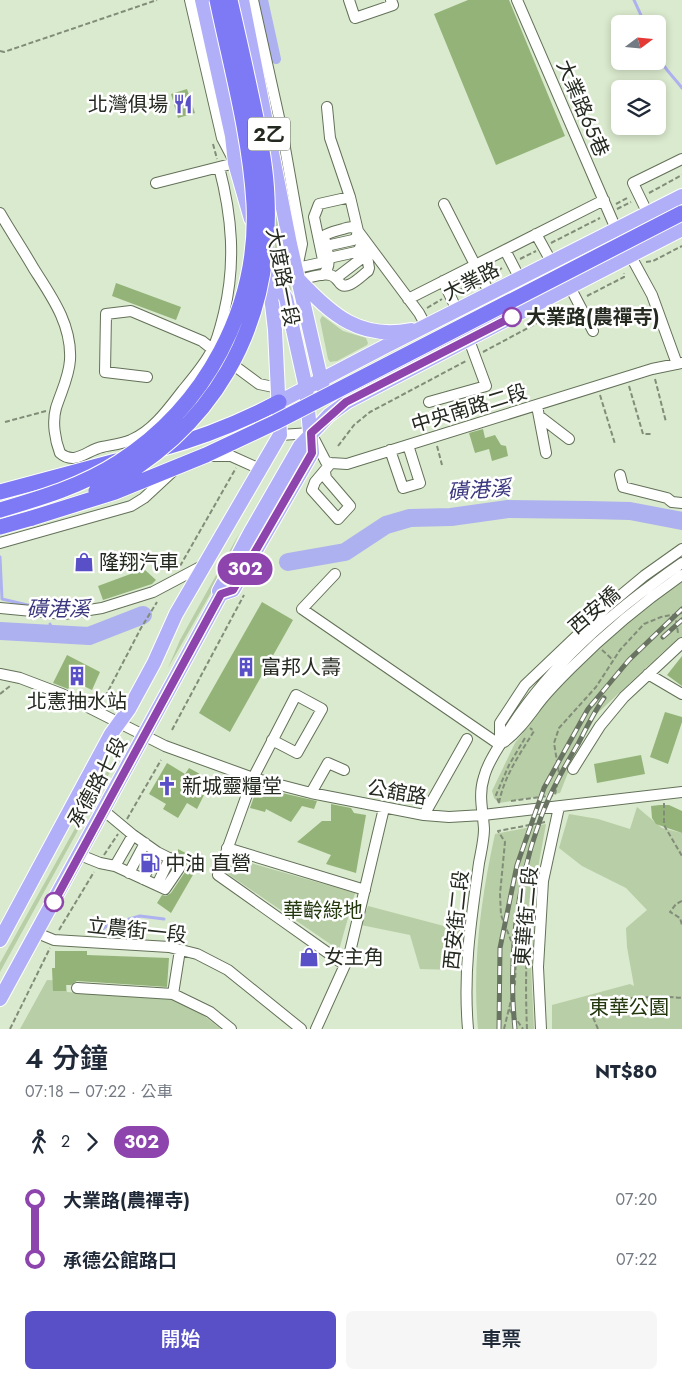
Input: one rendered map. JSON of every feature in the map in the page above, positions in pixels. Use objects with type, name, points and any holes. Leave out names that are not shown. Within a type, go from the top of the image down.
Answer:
[{"type":"highway","points":[[0,510],[37,500],[93,477],[145,445],[169,423],[207,377],[232,327],[243,296],[250,266],[254,206],[244,128],[217,0]]},
{"type":"highway","points":[[32,518],[82,498],[129,473],[164,447],[194,418],[219,385],[240,346],[256,307],[264,270],[268,237],[267,195],[262,154],[230,0]]},
{"type":"highway","points":[[0,527],[115,492],[206,455],[276,422],[682,213]]},
{"type":"highway","points":[[0,492],[201,436],[254,414],[279,395]]},
{"type":"main road","name":"大度路一段","points":[[202,0],[232,136],[235,163],[264,265],[272,304],[279,395]]},
{"type":"main road","name":"大度路一段","points":[[242,0],[290,244],[322,380]]},
{"type":"main road","name":"大業路","points":[[279,395],[306,388],[682,196]]},
{"type":"main road","points":[[264,265],[286,298],[306,388],[311,433],[312,453],[258,548],[227,592],[219,591],[300,446],[311,433],[329,415],[346,402],[570,287],[636,260],[682,230]]},
{"type":"main road","points":[[298,274],[326,308],[363,329],[399,332],[426,326]]},
{"type":"main road","name":"2乙","points":[[322,380],[329,415]]},
{"type":"main road","name":"2乙","points":[[279,395],[280,435]]},
{"type":"main road","points":[[202,570],[280,435]]},
{"type":"main road","name":"承德路七段","points":[[0,940],[111,734],[129,709],[154,663],[176,614],[202,570]]},
{"type":"main road","name":"承德路七段","points":[[0,999],[144,736],[227,592]]},
{"type":"street","name":"大度路一段","points":[[190,0],[222,138],[235,163]]},
{"type":"street","name":"大度路一段","points":[[254,0],[282,131],[302,244],[298,274]]},
{"type":"street","points":[[349,0],[355,18],[393,5],[391,0]]},
{"type":"street","name":"大業路65巷","points":[[517,0],[616,229],[636,260],[680,364]]},
{"type":"street","points":[[298,274],[329,274],[336,278],[341,286],[349,286],[369,268],[350,197],[330,138],[327,107]]},
{"type":"street","points":[[648,214],[633,183],[682,159]]},
{"type":"street","points":[[156,184],[235,163]]},
{"type":"street","points":[[0,213],[57,306],[67,330],[70,345],[68,375],[56,409],[54,421],[60,453],[70,459],[76,458],[93,449],[131,440],[149,429],[171,406],[212,350],[227,301],[232,255],[227,194],[219,167]]},
{"type":"street","points":[[298,274],[323,260],[314,217],[319,204],[350,197]]},
{"type":"street","points":[[408,299],[604,200]]},
{"type":"street","points":[[444,204],[490,294]]},
{"type":"street","points":[[323,275],[330,263],[324,236],[350,227],[358,231],[426,326]]},
{"type":"street","points":[[536,234],[552,263]]},
{"type":"street","points":[[329,258],[356,252],[362,243]]},
{"type":"street","points":[[505,250],[520,279]]},
{"type":"street","points":[[443,281],[457,310]]},
{"type":"street","points":[[570,287],[593,331]]},
{"type":"street","points":[[147,377],[105,372],[106,314],[132,311],[202,341],[258,384],[279,395]]},
{"type":"street","points":[[429,402],[486,386],[469,340]]},
{"type":"street","name":"中央南路二段","points":[[311,433],[328,468],[435,437],[538,411],[597,386],[652,369],[680,364]]},
{"type":"street","points":[[538,411],[569,439]]},
{"type":"street","points":[[538,411],[546,453]]},
{"type":"street","points":[[280,435],[311,433]]},
{"type":"street","points":[[390,450],[403,488],[420,483],[408,445]]},
{"type":"street","points":[[0,543],[131,506],[144,498],[183,462],[202,457],[231,456],[260,469]]},
{"type":"street","points":[[620,475],[623,487],[667,498],[672,502],[682,504]]},
{"type":"street","points":[[500,745],[500,722],[525,686],[612,602],[682,549]]},
{"type":"street","name":"西安橋","points":[[500,745],[516,717],[536,692],[585,640],[648,587],[682,563]]},
{"type":"street","points":[[0,608],[64,614],[102,608],[167,587],[202,570]]},
{"type":"street","points":[[335,574],[302,609],[500,745]]},
{"type":"street","points":[[500,745],[516,733],[543,697],[571,668],[622,622],[682,574]]},
{"type":"street","points":[[573,770],[600,726],[624,698],[682,643]]},
{"type":"street","name":"公舘路","points":[[0,674],[20,678],[62,694],[166,746],[253,778],[311,793],[424,815],[449,817],[483,815],[682,792]]},
{"type":"street","points":[[648,674],[682,694]]},
{"type":"street","points":[[272,740],[297,753],[322,709],[296,695],[272,740],[253,778],[218,875],[345,965]]},
{"type":"street","points":[[424,815],[468,739]]},
{"type":"street","name":"西安街二段","points":[[468,1029],[466,1002],[468,941],[484,831],[481,790],[484,775],[500,745]]},
{"type":"street","points":[[311,793],[328,762],[344,770]]},
{"type":"street","name":"東華街二段","points":[[541,1029],[538,967],[543,881],[559,807]]},
{"type":"street","points":[[316,1029],[349,956],[384,808]]},
{"type":"street","points":[[80,855],[100,863],[115,866],[165,889],[180,867],[179,863],[158,852],[133,835],[104,810]]},
{"type":"street","points":[[115,866],[133,835]]},
{"type":"street","points":[[129,873],[145,843]]},
{"type":"street","points":[[227,848],[365,890]]},
{"type":"street","points":[[142,879],[158,852]]},
{"type":"street","name":"立農街一段","points":[[37,933],[54,940],[169,947],[197,954],[228,970],[301,1029]]},
{"type":"street","points":[[174,994],[180,950]]},
{"type":"street","points":[[77,988],[174,994],[210,1012],[231,1029]]},
{"type":"path","points":[[0,51],[4,52],[157,0]]},
{"type":"path","points":[[616,204],[633,195]]},
{"type":"path","points":[[636,260],[653,262],[682,246]]},
{"type":"path","points":[[652,369],[666,422]]},
{"type":"path","points":[[626,377],[643,434],[653,434]]},
{"type":"path","points":[[597,386],[615,444]]},
{"type":"path","points":[[4,422],[56,409]]},
{"type":"path","points":[[435,437],[442,465]]},
{"type":"path","points":[[180,566],[229,480]]},
{"type":"path","points":[[105,697],[141,628],[167,587]]},
{"type":"path","points":[[172,730],[247,590]]},
{"type":"path","points":[[508,801],[555,794],[559,773],[554,744],[559,728],[596,687],[620,650],[644,624],[682,613]]},
{"type":"path","points":[[675,614],[677,631],[682,643]]},
{"type":"path","points":[[600,652],[602,650],[614,660]]},
{"type":"path","points":[[526,736],[509,765],[496,795],[499,803],[501,793],[512,767],[534,731],[530,728],[535,722]]},
{"type":"path","points":[[58,932],[123,827],[160,760]]},
{"type":"path","points":[[665,794],[663,805],[664,825],[682,856]]},
{"type":"path","points":[[516,953],[501,915],[500,894],[505,842],[498,831],[544,822]]},
{"type":"path","points":[[682,901],[676,904],[670,912],[680,918],[682,925]]},
{"type":"path","points":[[504,1029],[515,984],[516,953],[528,923]]},
{"type":"path","points":[[10,1029],[50,948]]},
{"type":"path","points":[[598,1029],[592,1016],[597,1007],[608,1001],[667,996],[682,998]]},
{"type":"path","points":[[509,1009],[523,1029]]},
{"type":"green space","points":[[275,201],[292,295],[273,248]]},
{"type":"green space","points":[[322,316],[343,331],[366,338],[367,345],[337,361],[330,362],[320,320]]},
{"type":"green space","points":[[239,534],[220,577],[168,668],[180,640]]},
{"type":"green space","points":[[682,581],[682,637],[663,652],[588,722],[560,793],[499,803],[494,798],[492,791],[515,743],[565,679],[640,610]]},
{"type":"green space","points":[[122,744],[125,745],[0,972],[0,963]]},
{"type":"green space","name":"東華公園","points":[[637,807],[662,828],[682,833],[682,1029],[552,1029],[552,1005],[630,984],[634,986],[627,947],[626,928],[647,910],[626,888],[582,866],[559,848],[569,814],[598,819],[630,829]]},
{"type":"green space","points":[[546,824],[536,879],[531,965],[534,1029],[478,1029],[476,980],[479,931],[495,834]]},
{"type":"green space","name":"華齡綠地","points":[[233,858],[355,893],[339,950],[228,874]]},
{"type":"green space","points":[[368,906],[463,931],[460,970],[420,969],[410,935],[361,925]]},
{"type":"green space","points":[[47,980],[66,981],[67,992],[172,999],[198,1011],[221,1029],[20,1029]]},
{"type":"building","points":[[468,0],[509,0],[565,136],[496,165],[434,14]]},
{"type":"building","name":"北灣俱場","points":[[187,89],[195,113],[178,118],[171,94]]},
{"type":"building","points":[[116,283],[181,307],[176,320],[112,296]]},
{"type":"building","points":[[483,429],[485,438],[495,435],[501,445],[506,446],[508,456],[492,461],[489,449],[475,453],[469,433]]},
{"type":"building","points":[[144,569],[156,580],[152,584],[103,600],[98,586]]},
{"type":"building","name":"富邦人壽","points":[[262,602],[293,620],[230,732],[199,713]]},
{"type":"building","name":"北憲抽水站","points":[[67,655],[100,672],[92,690],[73,681],[68,689],[53,683]]},
{"type":"building","points":[[682,656],[682,686],[667,675]]},
{"type":"building","points":[[665,712],[682,717],[668,764],[650,757]]},
{"type":"building","points":[[641,755],[645,774],[597,783],[594,764]]},
{"type":"building","points":[[167,763],[185,774],[189,768],[200,774],[192,789],[204,795],[197,809],[187,803],[178,818],[163,809],[166,804],[149,794]]},
{"type":"building","points":[[256,791],[281,796],[282,793],[317,801],[314,809],[302,806],[291,822],[266,809],[265,812],[250,808]]},
{"type":"building","points":[[331,804],[351,808],[354,813],[366,815],[356,873],[326,864],[331,855],[297,842],[322,821],[331,821]]},
{"type":"building","points":[[669,805],[682,811],[682,833],[656,824],[652,818],[651,806]]},
{"type":"building","points":[[178,849],[201,861],[171,913],[157,903],[162,895],[166,896],[171,893],[187,869],[186,861],[178,855]]},
{"type":"building","points":[[55,951],[87,951],[87,955],[169,958],[167,987],[77,981],[71,985],[66,985],[66,991],[53,991],[52,968],[55,968]]},
{"type":"waterway","points":[[263,0],[276,59]]},
{"type":"waterway","points":[[634,0],[641,15]]},
{"type":"waterway","points":[[666,69],[682,88]]},
{"type":"waterway","name":"磺港溪","points":[[288,562],[345,552],[386,525],[410,518],[451,517],[508,509],[630,511],[682,521]]},
{"type":"waterway","points":[[0,557],[2,599],[36,607]]},
{"type":"waterway","name":"磺港溪","points":[[0,631],[89,636],[143,615]]},
{"type":"waterway","points":[[50,624],[55,635]]},
{"type":"waterway","points":[[100,931],[108,925],[140,916],[164,919]]},
{"type":"railway","points":[[499,1029],[500,948],[517,865],[544,788],[588,709],[629,660],[682,609]]},
{"type":"railway","points":[[663,637],[682,620]]},
{"type":"railway","points":[[515,1029],[513,951],[519,898],[531,847],[551,793],[604,698]]},
{"type":"bus line","name":"302","points":[[54,902],[221,594],[233,590],[312,453],[311,433],[329,415],[346,402],[512,317]]},
{"type":"place","name":"北灣俱場","points":[[183,104]]},
{"type":"place","name":"大業路(農禪寺)","points":[[512,317]]},
{"type":"place","name":"隆翔汽車","points":[[84,562]]},
{"type":"place","name":"富邦人壽","points":[[246,667]]},
{"type":"place","name":"北憲抽水站","points":[[77,676]]},
{"type":"place","name":"新城靈糧堂","points":[[167,786]]},
{"type":"place","name":"中油 直營","points":[[150,863]]},
{"type":"place","name":"女主角","points":[[309,957]]}]
